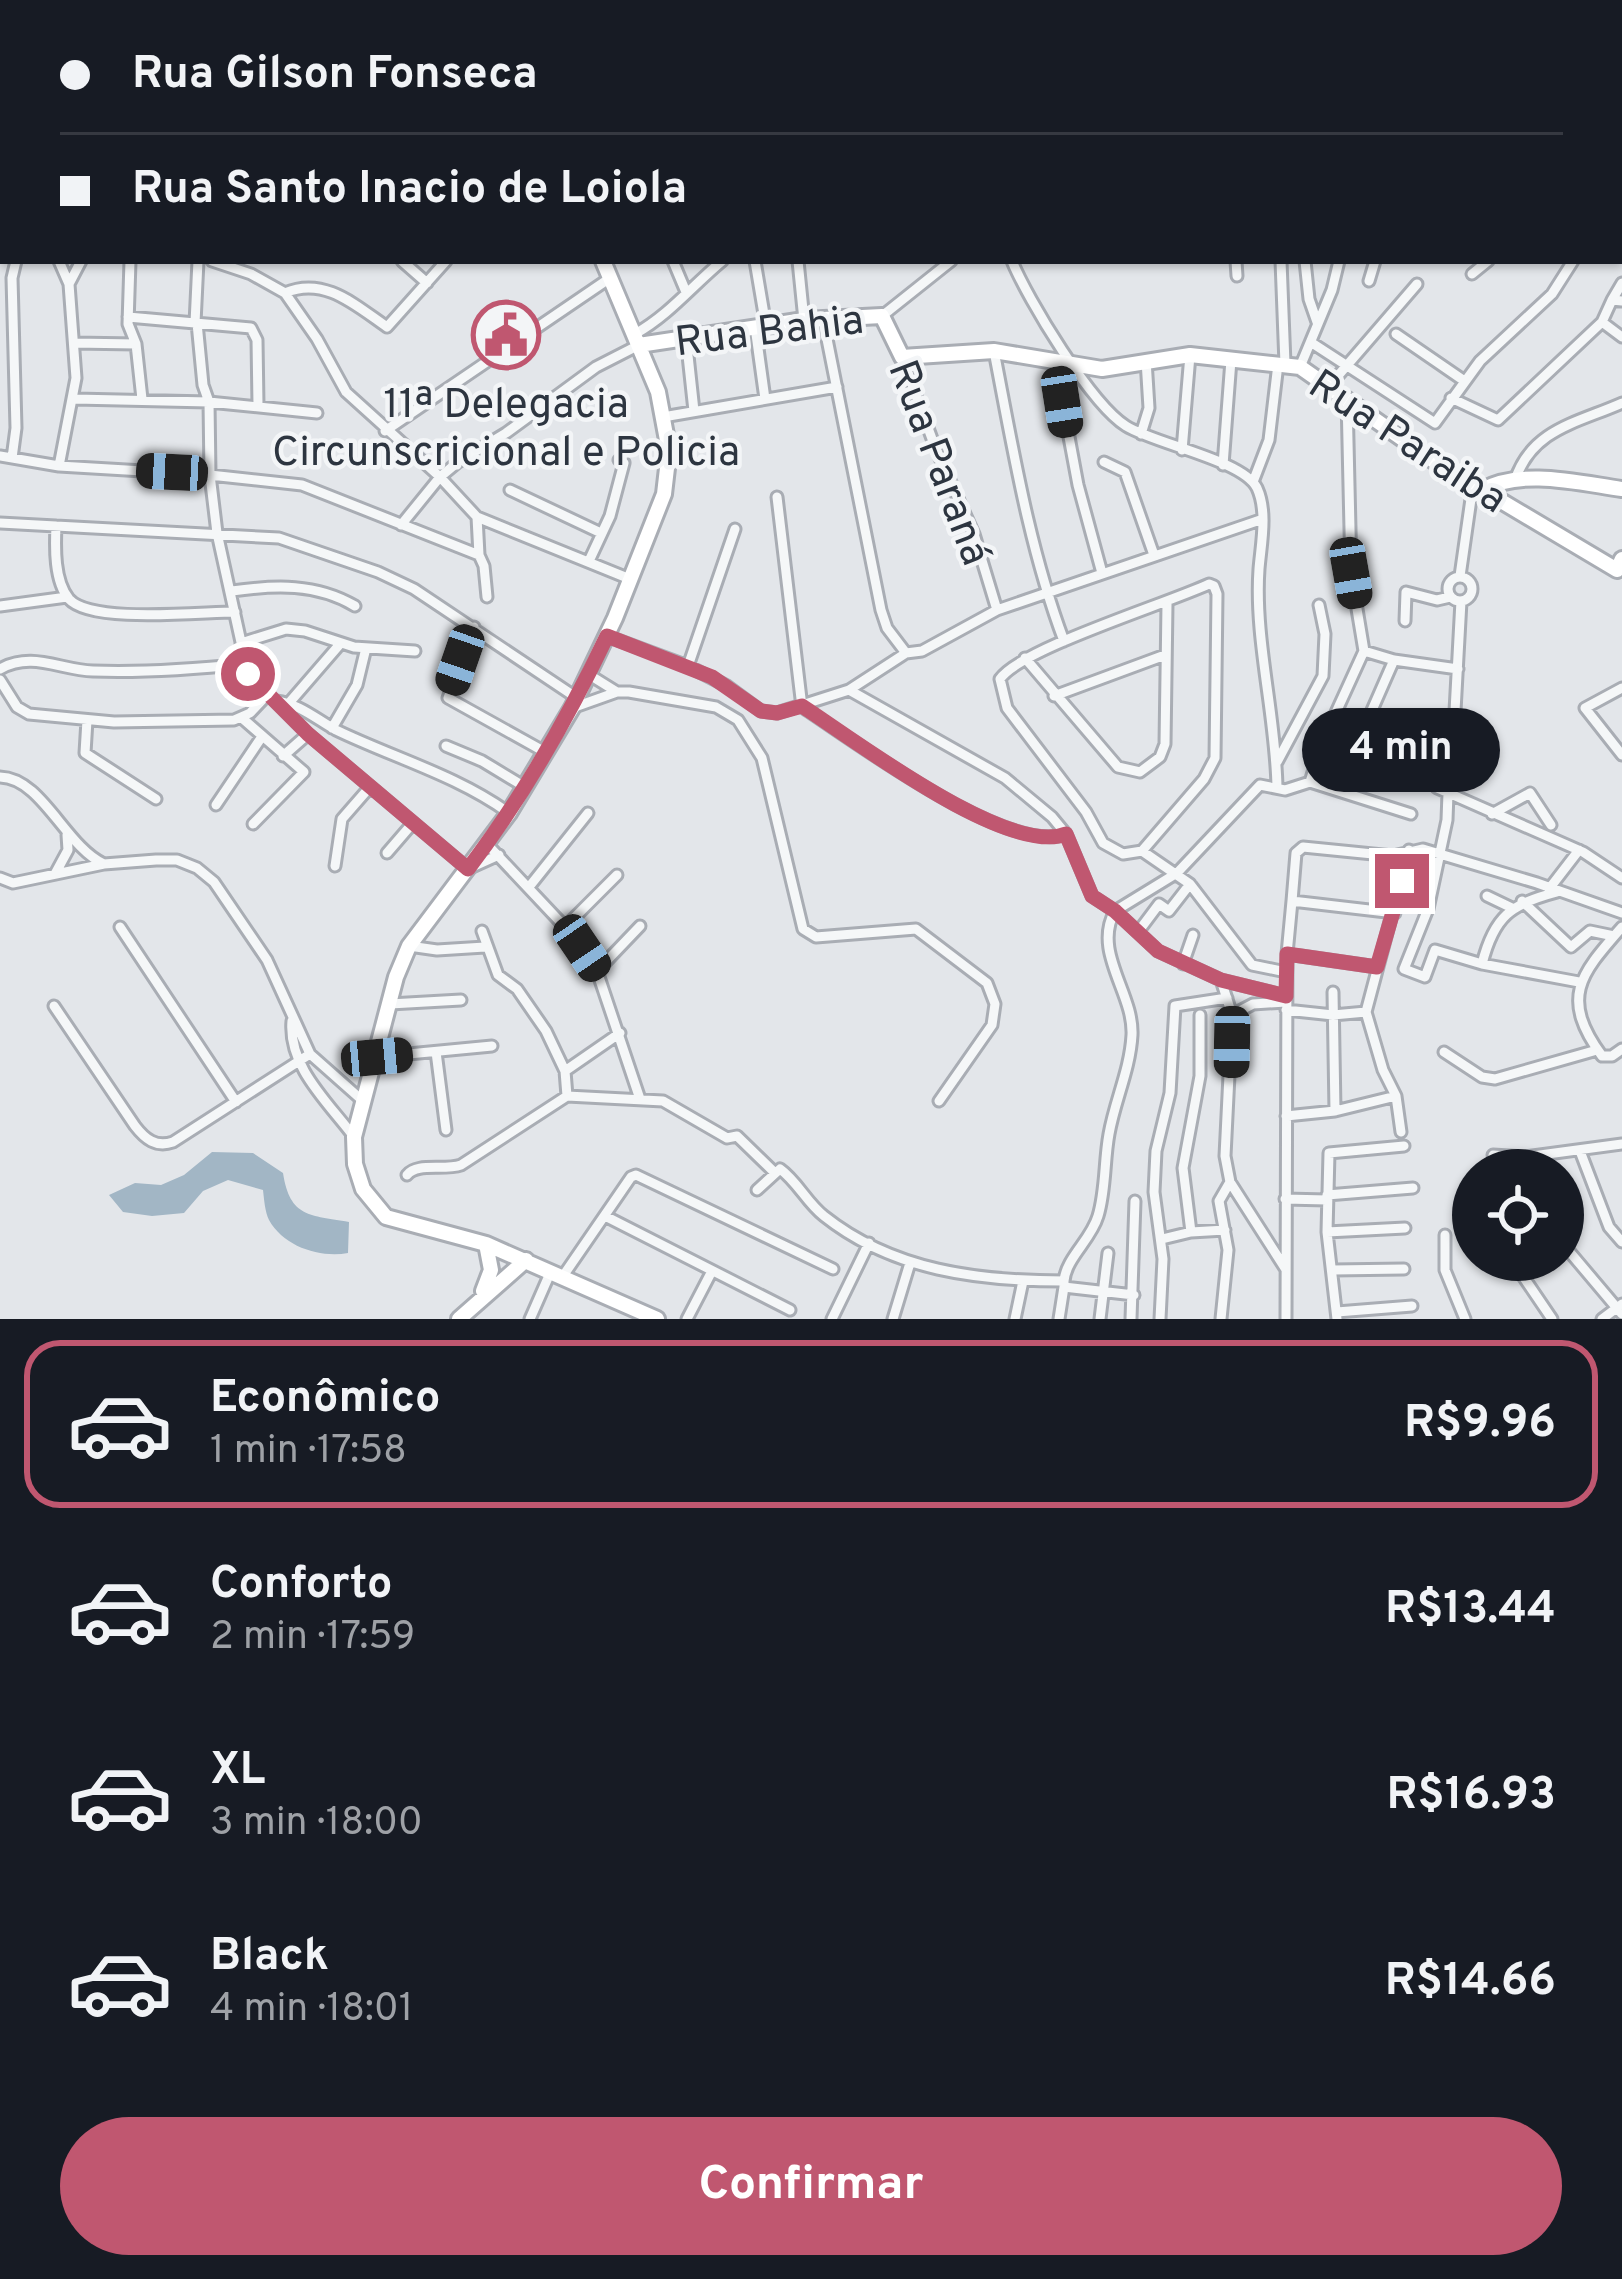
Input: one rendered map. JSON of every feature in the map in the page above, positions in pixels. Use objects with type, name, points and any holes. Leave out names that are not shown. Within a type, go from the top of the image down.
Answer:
[{"type":"main road","points":[[604,264],[658,392],[669,451],[668,480],[607,636],[493,850],[468,869],[409,946],[354,1137],[359,1177],[376,1210],[395,1221],[486,1244],[657,1319]]},
{"type":"main road","name":"Rua Bahia","points":[[637,340],[804,320],[882,316]]},
{"type":"main road","name":"Rua Paraná","points":[[882,316],[902,357]]},
{"type":"main road","name":"Rua Paraiba","points":[[902,357],[994,351],[1102,369],[1190,355],[1288,365],[1330,385],[1477,487],[1620,564]]},
{"type":"main road","points":[[1477,487],[1515,480],[1622,489]]},
{"type":"main road","points":[[479,1299],[490,1270],[486,1244]]},
{"type":"main road","points":[[459,1319],[526,1261]]},
{"type":"street","points":[[59,466],[75,399],[69,284],[60,264]]},
{"type":"street","points":[[69,284],[79,264]]},
{"type":"street","points":[[130,264],[128,317],[142,399]]},
{"type":"street","points":[[198,264],[196,323],[208,402],[217,533],[250,677],[369,788],[468,869]]},
{"type":"street","points":[[221,264],[285,293],[346,392],[477,517],[630,579]]},
{"type":"street","points":[[406,264],[427,283]]},
{"type":"street","points":[[285,293],[317,286],[387,327],[443,264]]},
{"type":"street","points":[[674,264],[686,292]]},
{"type":"street","points":[[400,525],[440,477],[637,340],[719,264]]},
{"type":"street","points":[[754,264],[765,399]]},
{"type":"street","points":[[798,264],[804,320]]},
{"type":"street","name":"Rua Bahia","points":[[882,316],[947,264]]},
{"type":"street","points":[[1014,264],[1073,364],[1110,412],[1142,434],[1223,465],[1253,482]]},
{"type":"street","points":[[1236,264],[1238,276]]},
{"type":"street","points":[[1277,788],[1260,622],[1263,519],[1253,482],[1288,365],[1281,264]]},
{"type":"street","points":[[1305,264],[1317,322]]},
{"type":"street","points":[[1288,365],[1312,343],[1338,264]]},
{"type":"street","points":[[1369,281],[1374,264]]},
{"type":"street","points":[[1472,274],[1484,264]]},
{"type":"street","points":[[1312,343],[1433,424],[1463,380],[1509,331],[1552,295],[1571,264]]},
{"type":"street","points":[[6,278],[16,401],[6,457],[59,466],[302,485],[478,555]]},
{"type":"street","points":[[385,431],[610,278]]},
{"type":"street","points":[[1451,398],[1494,420],[1602,322],[1622,283]]},
{"type":"street","points":[[1330,385],[1417,284]]},
{"type":"street","points":[[128,317],[247,326],[254,331],[258,405]]},
{"type":"street","points":[[823,319],[880,610],[906,652]]},
{"type":"street","points":[[1602,322],[1622,337]]},
{"type":"street","points":[[1396,334],[1463,380]]},
{"type":"street","points":[[686,337],[694,411]]},
{"type":"street","points":[[74,343],[136,344]]},
{"type":"street","points":[[994,351],[1046,592],[1064,641]]},
{"type":"street","points":[[1182,450],[1190,355]]},
{"type":"street","name":"Rua Paraná","points":[[902,357],[974,534],[997,610]]},
{"type":"street","points":[[1142,434],[1148,408],[1146,360]]},
{"type":"street","points":[[1223,465],[1232,360]]},
{"type":"street","points":[[1055,362],[1078,485],[1102,573]]},
{"type":"street","points":[[664,417],[837,387]]},
{"type":"street","points":[[1310,782],[1364,651],[1351,573],[1347,398]]},
{"type":"street","points":[[75,399],[208,402],[317,413]]},
{"type":"street","points":[[1515,480],[1522,458],[1537,441],[1622,404]]},
{"type":"street","points":[[589,561],[616,499],[624,463],[619,460]]},
{"type":"street","points":[[1104,462],[1125,472],[1154,555]]},
{"type":"street","points":[[1460,576],[1477,487]]},
{"type":"street","points":[[510,490],[601,533]]},
{"type":"street","points":[[777,497],[802,706]]},
{"type":"street","points":[[477,517],[478,555],[487,597]]},
{"type":"street","points":[[607,636],[688,666],[761,711],[777,713],[849,690],[906,652],[922,651],[997,610],[1263,519]]},
{"type":"street","points":[[0,523],[280,538],[414,589],[474,627],[574,703],[617,692],[716,706],[738,720],[762,758],[803,928],[809,934],[916,929],[986,982],[995,1004],[992,1025],[940,1101]]},
{"type":"street","points":[[56,526],[56,561],[68,597]]},
{"type":"street","points":[[688,666],[735,530]]},
{"type":"street","points":[[1405,621],[1406,592],[1437,600],[1456,599],[1473,590],[1469,580],[1460,576]]},
{"type":"street","points":[[1455,711],[1456,599],[1450,581],[1460,576]]},
{"type":"street","points":[[1209,584],[1217,594],[1215,758],[1181,808],[1142,851],[1123,854],[1107,848],[1086,812],[1007,708],[1000,679],[1025,658],[1167,604],[1209,584]]},
{"type":"street","points":[[232,590],[290,586],[336,596],[355,606]]},
{"type":"street","points":[[0,606],[68,597],[111,614],[235,611]]},
{"type":"street","points":[[1025,658],[1118,767],[1140,772],[1160,757],[1165,744],[1167,604]]},
{"type":"street","points":[[1277,762],[1323,676],[1319,605]]},
{"type":"street","points":[[474,627],[448,695],[453,703],[545,752]]},
{"type":"street","points":[[241,643],[286,629],[340,644],[415,652]]},
{"type":"street","points":[[289,704],[340,644]]},
{"type":"street","points":[[332,728],[357,685],[366,648]]},
{"type":"street","points":[[1364,651],[1458,669]]},
{"type":"street","points":[[1054,696],[1165,656]]},
{"type":"street","points":[[0,670],[12,663],[39,660],[92,671],[246,664]]},
{"type":"street","points":[[1362,733],[1394,660]]},
{"type":"street","points":[[589,674],[617,692]]},
{"type":"street","points":[[0,680],[23,711],[88,720],[216,722],[242,718],[272,697]]},
{"type":"street","points":[[1622,688],[1585,709],[1622,754]]},
{"type":"street","points":[[849,690],[1005,778],[1038,804],[1066,834],[1087,889],[1158,951],[1286,1003],[1333,1015],[1366,1012]]},
{"type":"street","points":[[272,697],[467,786],[509,813]]},
{"type":"street","points":[[802,706],[956,806],[1015,830],[1052,838],[1066,834]]},
{"type":"street","points":[[242,718],[303,773],[253,824]]},
{"type":"street","points":[[88,720],[85,753],[156,799]]},
{"type":"street","points":[[283,757],[308,734]]},
{"type":"street","points":[[216,805],[261,738]]},
{"type":"street","points":[[446,746],[525,787]]},
{"type":"street","points":[[0,777],[14,778],[27,787],[89,856],[104,864]]},
{"type":"street","points":[[1059,1319],[1066,1269],[1097,1220],[1110,1131],[1129,1067],[1130,1006],[1110,959],[1110,920],[1115,911],[1178,873],[1259,785],[1291,790],[1310,782],[1411,814]]},
{"type":"street","points":[[334,866],[343,819],[369,788]]},
{"type":"street","points":[[1580,982],[1435,950],[1424,977],[1405,969],[1428,909],[1447,820],[1442,791],[1579,850],[1622,878]]},
{"type":"street","points":[[1492,814],[1530,793],[1551,825]]},
{"type":"street","points":[[529,887],[588,813]]},
{"type":"street","points":[[387,853],[412,824]]},
{"type":"street","points":[[55,874],[68,850],[67,833]]},
{"type":"street","points":[[1286,1319],[1286,972],[1296,853],[1303,847],[1393,856],[1409,850],[1437,852],[1622,913]]},
{"type":"street","points":[[493,850],[565,927],[597,970],[640,1100]]},
{"type":"street","points":[[1401,1132],[1396,1096],[1366,1012],[1409,850]]},
{"type":"street","points":[[1483,964],[1491,936],[1517,905],[1553,890],[1579,850]]},
{"type":"street","points":[[1142,851],[1190,884],[1252,965],[1286,972]]},
{"type":"street","points":[[2,881],[104,864],[177,860],[206,875],[259,948],[310,1054],[364,1101]]},
{"type":"street","points":[[565,927],[617,875]]},
{"type":"street","points":[[1138,932],[1160,904],[1168,911],[1190,884]]},
{"type":"street","points":[[1487,896],[1517,905],[1571,947],[1590,931],[1618,932]]},
{"type":"street","points":[[1291,903],[1395,913]]},
{"type":"street","points":[[597,970],[640,926]]},
{"type":"street","points":[[120,928],[236,1102]]},
{"type":"street","points":[[482,931],[497,975],[517,988],[538,1017],[565,1071],[567,1096]]},
{"type":"street","points":[[1602,1054],[1580,1011],[1580,982],[1618,932]]},
{"type":"street","points":[[1183,964],[1193,935]]},
{"type":"street","points":[[409,946],[437,950],[485,947]]},
{"type":"street","points":[[1287,954],[1377,967]]},
{"type":"street","points":[[1221,980],[1232,1015],[1225,1156],[1230,1181],[1285,1268]]},
{"type":"street","points":[[1333,992],[1335,1111]]},
{"type":"street","points":[[1160,1319],[1162,1239],[1154,1192],[1172,1065],[1175,1006],[1227,998]]},
{"type":"street","points":[[390,1004],[461,1000]]},
{"type":"street","points":[[1232,1015],[1253,1004],[1286,1003]]},
{"type":"street","points":[[54,1006],[135,1126],[153,1143],[173,1142],[310,1054]]},
{"type":"street","points":[[293,1015],[291,1036],[298,1061],[354,1137]]},
{"type":"street","points":[[1191,1232],[1183,1168],[1200,1076],[1200,1015]]},
{"type":"street","points":[[565,1071],[620,1033]]},
{"type":"street","points":[[377,1057],[492,1046]]},
{"type":"street","points":[[1444,1052],[1481,1077],[1495,1079],[1622,1049]]},
{"type":"street","points":[[436,1052],[446,1130]]},
{"type":"street","points":[[407,1175],[418,1168],[449,1170],[461,1165],[567,1096],[663,1101],[727,1138],[737,1136],[773,1171]]},
{"type":"street","points":[[1286,1116],[1335,1111],[1396,1096]]},
{"type":"street","points":[[1584,1150],[1622,1144]]},
{"type":"street","points":[[1404,1146],[1329,1154],[1327,1232],[1337,1315],[1412,1306]]},
{"type":"street","points":[[1584,1161],[1610,1227],[1622,1242]]},
{"type":"street","points":[[757,1190],[780,1168],[820,1214],[850,1235],[910,1264],[966,1276],[1134,1295]]},
{"type":"street","points":[[532,1318],[557,1274],[631,1177],[642,1175],[833,1269]]},
{"type":"street","points":[[1220,1319],[1227,1260],[1220,1201],[1230,1181]]},
{"type":"street","points":[[1286,1199],[1413,1188]]},
{"type":"street","points":[[1131,1319],[1135,1201]]},
{"type":"street","points":[[604,1216],[790,1310]]},
{"type":"street","points":[[1327,1232],[1405,1228]]},
{"type":"street","points":[[1162,1239],[1225,1230]]},
{"type":"street","points":[[1445,1235],[1445,1270],[1465,1319]]},
{"type":"street","points":[[832,1319],[869,1243]]},
{"type":"street","points":[[1100,1319],[1108,1252]]},
{"type":"street","points":[[893,1319],[910,1264]]},
{"type":"street","points":[[1584,1268],[1620,1309],[1602,1319]]},
{"type":"street","points":[[1333,1270],[1404,1269]]},
{"type":"street","points":[[687,1319],[712,1271]]},
{"type":"street","points":[[1015,1319],[1023,1281]]},
{"type":"street","points":[[1526,1281],[1552,1319]]},
{"type":"water","points":[[212,1152],[253,1153],[283,1173],[291,1199],[304,1212],[349,1222],[348,1253],[326,1254],[293,1244],[269,1220],[263,1190],[228,1180],[203,1191],[184,1213],[123,1212],[109,1195],[135,1183],[161,1185],[184,1175]]},
{"type":"place","name":"11ª Delegacia Circunscricional e Policia","points":[[506,335]]},
{"type":"route","points":[[248,674],[308,734],[468,869],[525,787],[572,708],[607,636],[712,677],[761,711],[777,713],[802,706],[956,806],[1015,830],[1052,838],[1066,834],[1092,896],[1158,951],[1221,980],[1286,996],[1287,954],[1377,967],[1402,881]]}]
